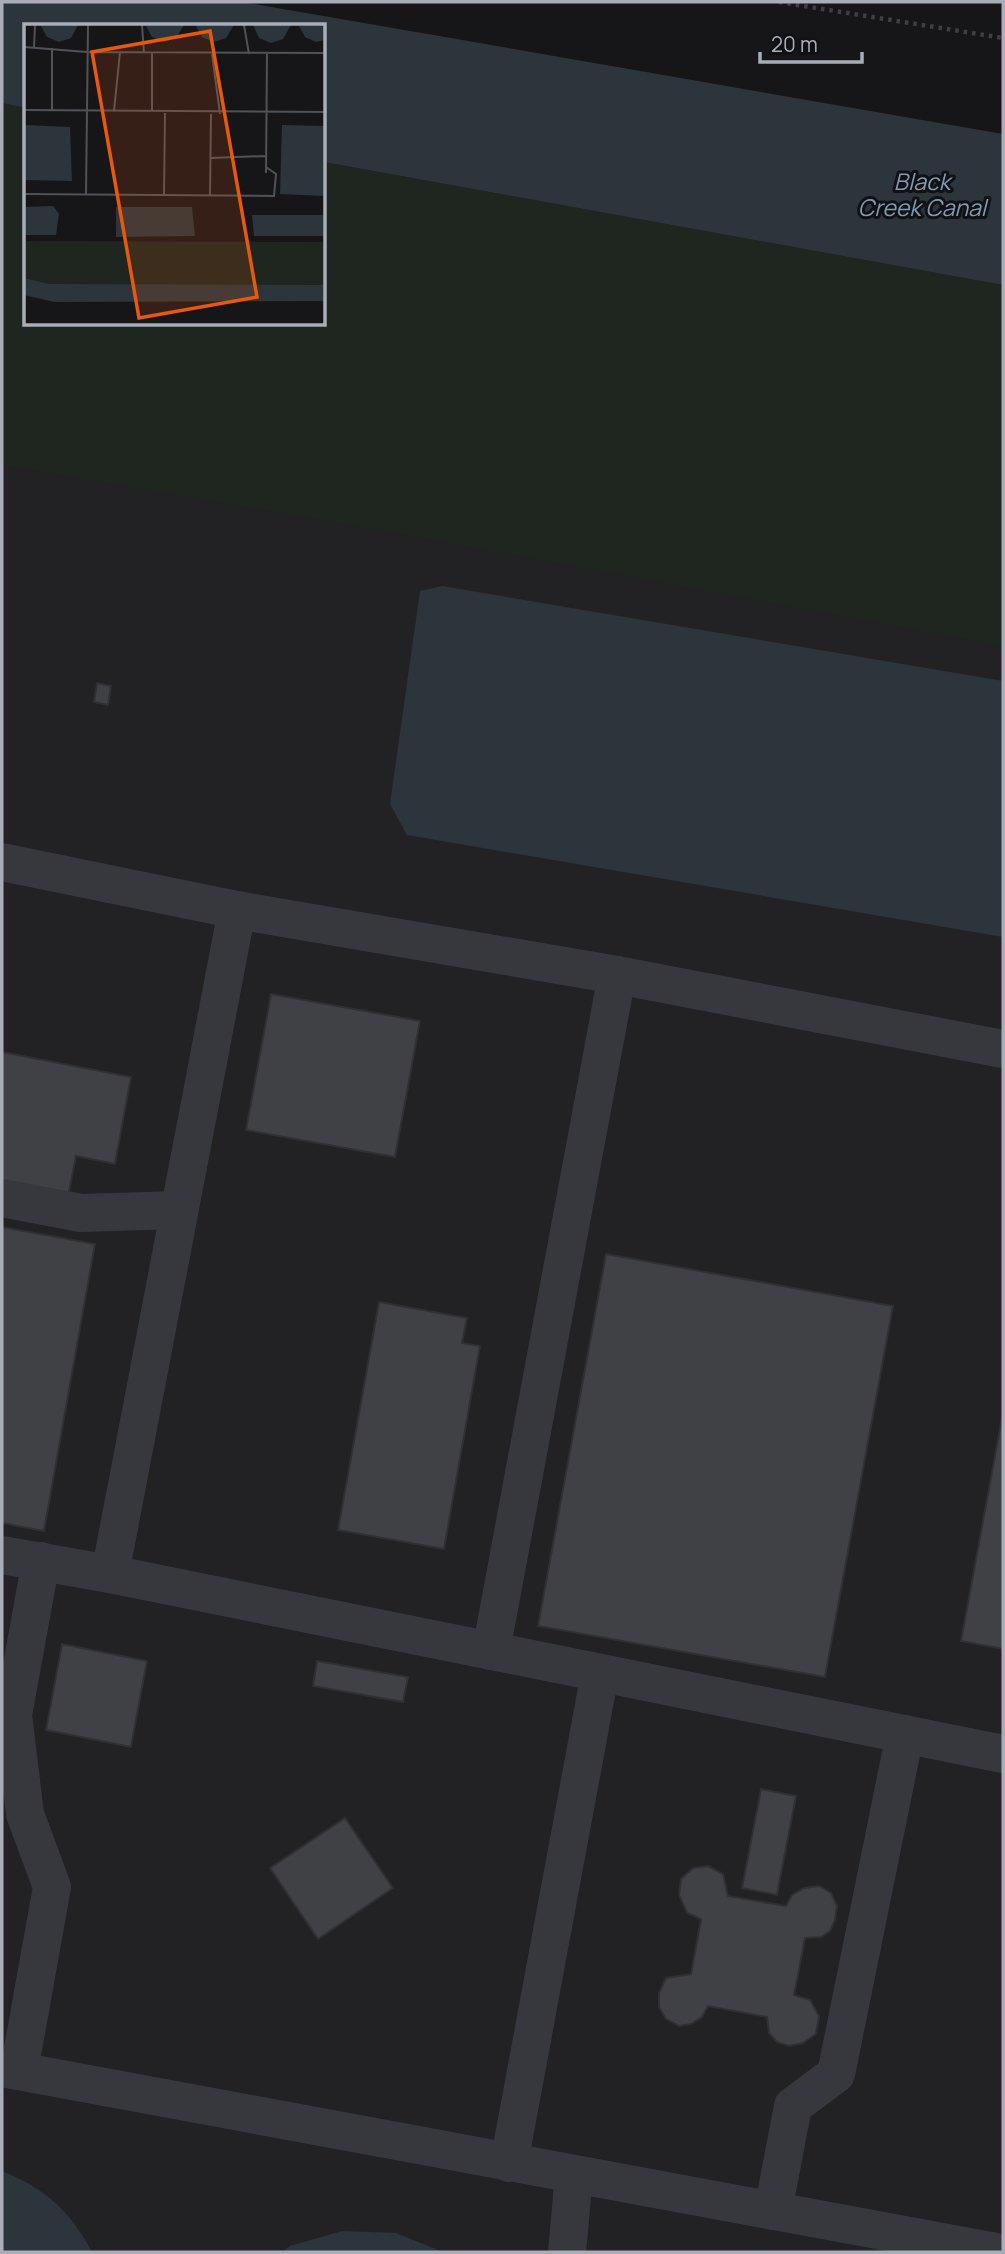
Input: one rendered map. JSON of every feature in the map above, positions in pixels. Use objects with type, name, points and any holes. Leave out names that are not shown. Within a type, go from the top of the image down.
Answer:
[{"type":"lane","points":[[2,862],[237,910],[617,975],[1003,1048]]},
{"type":"lane","points":[[110,1574],[237,910]]},
{"type":"lane","points":[[491,1651],[617,975]]},
{"type":"lane","points":[[2,1198],[82,1213],[179,1210]]},
{"type":"lane","points":[[2,1555],[41,1560],[1003,1754]]},
{"type":"lane","points":[[41,1560],[13,1716],[25,1814],[52,1887],[11,2070],[996,2252]]},
{"type":"lane","points":[[509,2163],[600,1673]]},
{"type":"lane","points":[[773,2211],[793,2106],[836,2074],[905,1734]]},
{"type":"lane","points":[[567,2252],[574,2175]]},
{"type":"path","points":[[779,2],[1003,38]]},
{"type":"shaded area","points":[[2,103],[24,108],[24,326],[326,326],[326,162],[1003,285],[1003,646],[391,532],[2,465]]},
{"type":"shaded area","points":[[2,430],[1003,606],[1003,2252],[2,2252]]},
{"type":"water","name":"Black Creek Canal","points":[[2,2],[243,2],[1003,134],[1003,285],[326,162],[326,24],[24,24],[24,108],[2,103]]},
{"type":"water","points":[[442,586],[1003,681],[1003,937],[407,835],[390,804],[420,591]]},
{"type":"water","points":[[2,2171],[31,2185],[55,2202],[74,2224],[92,2252],[2,2252]]},
{"type":"water","points":[[342,2231],[396,2233],[443,2252],[282,2252],[290,2246]]},
{"type":"building","points":[[97,683],[111,686],[108,705],[94,702]]},
{"type":"building","points":[[271,994],[420,1021],[395,1157],[246,1130]]},
{"type":"building","points":[[2,1052],[131,1077],[115,1164],[76,1156],[67,1202],[2,1189]]},
{"type":"building","points":[[2,1227],[95,1244],[44,1531],[2,1523]]},
{"type":"building","points":[[606,1254],[893,1306],[825,1677],[538,1626]]},
{"type":"building","points":[[379,1302],[467,1318],[462,1343],[480,1346],[444,1549],[338,1530]]},
{"type":"building","points":[[1003,1412],[1003,1649],[961,1641]]},
{"type":"building","points":[[62,1644],[147,1661],[131,1747],[46,1730]]},
{"type":"building","points":[[317,1661],[408,1677],[403,1702],[313,1686]]},
{"type":"building","points":[[761,1789],[796,1796],[777,1895],[742,1888]]},
{"type":"building","points":[[345,1818],[393,1888],[318,1939],[270,1868]]},
{"type":"building","points":[[708,1866],[723,1874],[728,1896],[786,1906],[792,1895],[804,1888],[819,1886],[831,1893],[837,1906],[835,1920],[830,1931],[821,1937],[805,1938],[794,1995],[810,2000],[819,2016],[816,2034],[803,2043],[789,2046],[777,2042],[769,2033],[767,2017],[708,2006],[702,2017],[691,2024],[679,2026],[666,2019],[659,2007],[659,1993],[666,1978],[691,1974],[701,1919],[687,1913],[679,1895],[681,1879],[693,1868]]}]
